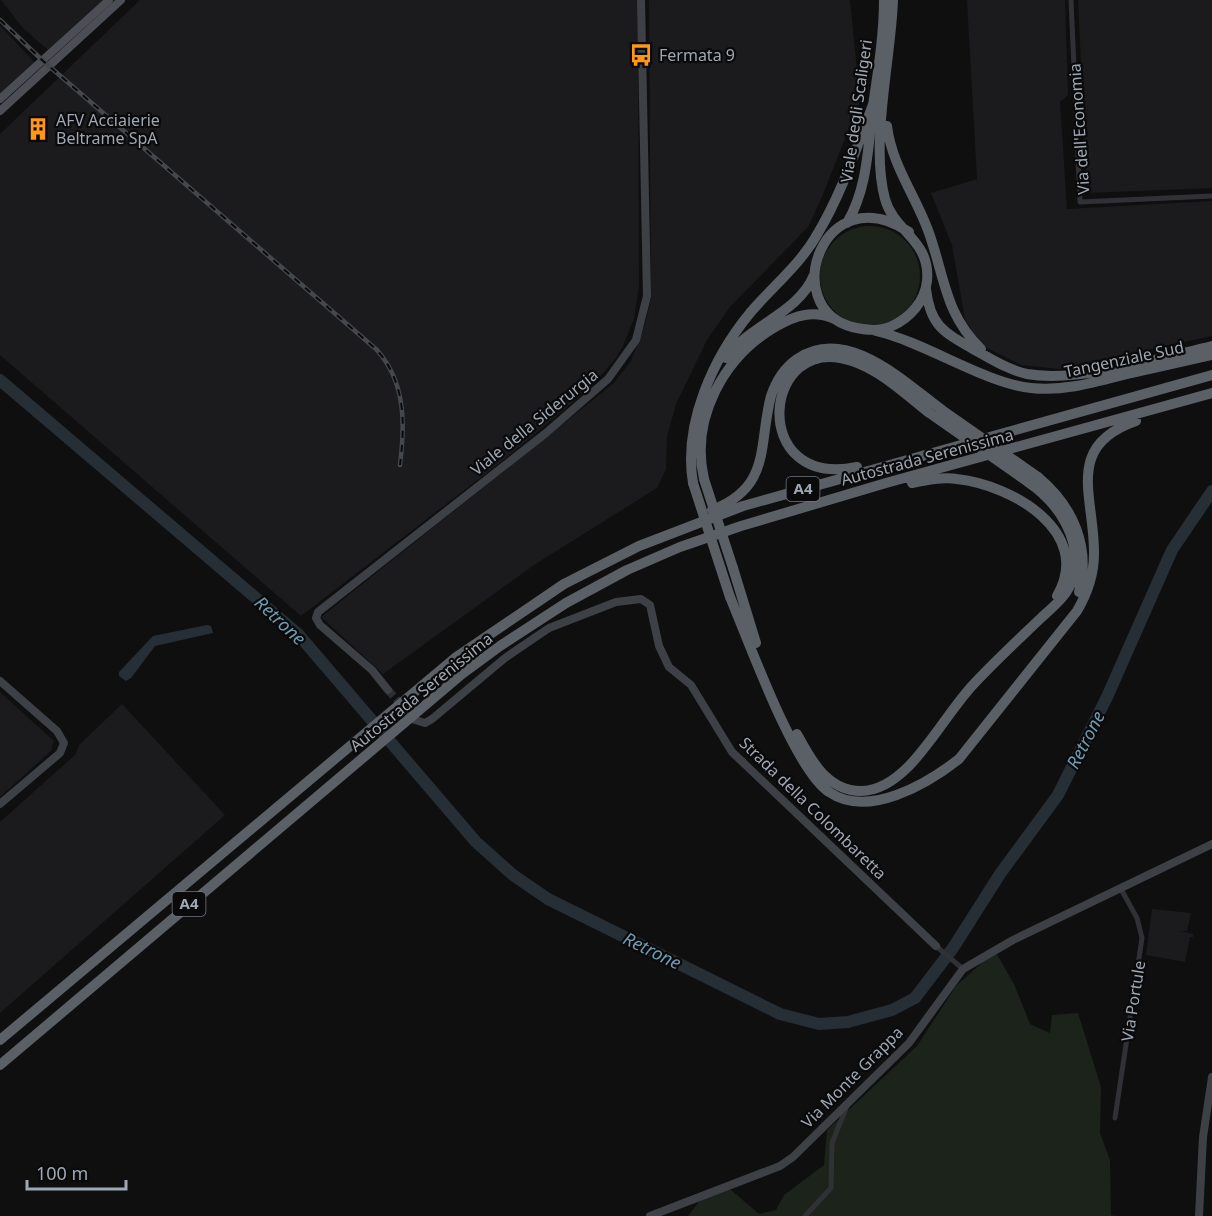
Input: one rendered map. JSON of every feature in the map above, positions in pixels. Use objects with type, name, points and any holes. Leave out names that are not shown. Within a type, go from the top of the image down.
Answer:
[{"type":"highway","name":"Viale degli Scaligeri","points":[[884,0],[879,102],[885,199],[891,213],[920,247],[926,260],[926,287]]},
{"type":"highway","name":"Viale degli Scaligeri","points":[[709,383],[731,351],[753,331],[801,296],[814,274],[824,242],[848,223],[857,207],[879,102],[893,0]]},
{"type":"highway","points":[[879,102],[897,167],[929,232],[948,301],[957,321],[992,360]]},
{"type":"highway","points":[[564,584],[590,565],[623,548],[723,506],[741,492],[762,459],[769,405],[776,384],[786,369],[804,355],[831,348],[855,352],[876,363],[1033,479],[1058,510],[1071,535],[1074,556],[1070,587],[972,687],[909,766],[880,786],[868,790],[853,790],[836,784],[822,773],[795,730],[756,643],[733,568],[698,481],[690,461],[693,432],[709,383],[742,323],[818,234],[879,102]]},
{"type":"highway","points":[[848,223],[863,219],[881,219],[895,223],[909,232]]},
{"type":"highway","points":[[814,274],[821,300],[839,321]]},
{"type":"highway","points":[[926,287],[910,314],[890,327],[873,330],[848,325],[823,315],[799,315],[764,334],[735,361],[720,382],[706,415],[698,481],[730,597],[766,685],[803,759],[817,783],[830,794],[852,802],[873,801],[938,775],[959,759],[997,708],[1067,624],[1084,599],[1092,573],[1094,541],[1086,476],[1096,449],[1108,435],[1122,426],[1212,395]]},
{"type":"highway","name":"Tangenziale Sud","points":[[926,287],[933,320],[942,330],[992,360],[1026,373],[1063,375],[1138,363],[1212,346]]},
{"type":"highway","name":"Tangenziale Sud","points":[[873,330],[894,335],[986,374],[1031,388],[1057,389],[1086,384],[1212,355]]},
{"type":"highway","points":[[1052,418],[954,441],[862,466],[829,470],[807,464],[791,449],[783,434],[778,407],[784,386],[794,373],[816,360],[834,357],[853,361],[872,370],[928,412],[1033,479],[1052,489],[1067,509],[1083,550],[1082,582],[1067,624]]},
{"type":"highway","name":"Autostrada Serenissima","points":[[0,1040],[387,714],[480,640],[564,584],[639,546],[743,506],[1212,375]]},
{"type":"highway","name":"Autostrada Serenissima","points":[[0,1065],[478,662],[566,603],[651,559],[754,522],[1212,395]]},
{"type":"highway","points":[[754,522],[931,479],[956,478],[984,484],[1047,519],[1063,542],[1067,560],[1064,582],[1054,602],[1037,622]]},
{"type":"main road","points":[[0,99],[109,0]]},
{"type":"main road","points":[[0,111],[121,0]]},
{"type":"street","name":"Viale della Siderurgia","points":[[388,690],[372,670],[320,625],[316,618],[318,612],[546,433],[608,379],[636,340],[647,296],[641,0]]},
{"type":"street","name":"Via dell'Economia","points":[[1071,0],[1080,202],[1212,196]]},
{"type":"street","name":"Strada della Colombaretta","points":[[414,720],[425,723],[432,719],[505,658],[549,628],[616,602],[641,599],[650,605],[660,646],[669,667],[691,685],[732,752],[936,946]]},
{"type":"street","points":[[0,681],[57,731],[64,743],[62,749],[0,804]]},
{"type":"street","name":"Via Monte Grappa","points":[[650,1216],[780,1166],[793,1157],[851,1097],[909,1043],[963,969],[1013,940],[1212,844]]},
{"type":"street","name":"Via Portule","points":[[1115,1118],[1142,938],[1137,918],[1121,889]]},
{"type":"street","points":[[936,946],[963,969]]},
{"type":"street","points":[[1199,1216],[1203,1137],[1212,1077]]},
{"type":"street","points":[[805,1216],[831,1188],[832,1143],[851,1097]]},
{"type":"shaded area","points":[[1,0],[103,0],[48,50],[23,28]]},
{"type":"shaded area","points":[[140,0],[638,0],[639,285],[634,319],[623,346],[616,358],[591,387],[506,458],[301,616],[0,355],[0,134]]},
{"type":"shaded area","points":[[649,0],[850,0],[860,100],[822,197],[808,227],[730,307],[707,340],[676,404],[667,437],[666,469],[657,488],[534,565],[383,674],[321,617],[614,383],[631,361],[645,325],[651,297]]},
{"type":"shaded area","points":[[967,0],[1065,0],[1068,95],[1060,102],[1067,209],[1212,201],[1212,336],[1059,369],[1021,365],[979,344],[965,319],[952,245],[931,193],[977,179]]},
{"type":"shaded area","points":[[1078,0],[1212,0],[1212,188],[1087,193]]},
{"type":"shaded area","points":[[0,25],[35,63],[0,94]]},
{"type":"shaded area","points":[[870,226],[889,229],[906,240],[917,257],[920,276],[917,295],[906,312],[889,323],[870,326],[851,323],[834,312],[823,295],[820,276],[823,257],[834,240],[851,229]]},
{"type":"shaded area","points":[[211,626],[213,633],[155,646],[131,678],[126,681],[119,676],[119,672],[153,636]]},
{"type":"shaded area","points":[[0,692],[54,741],[51,751],[0,797]]},
{"type":"shaded area","points":[[122,704],[225,815],[0,1013],[0,822],[76,754],[79,745]]},
{"type":"shaded area","points":[[1152,909],[1191,913],[1187,931],[1180,931],[1193,934],[1193,937],[1190,937],[1185,962],[1146,955]]},
{"type":"shaded area","points":[[995,951],[1014,984],[1030,1024],[1050,1033],[1052,1015],[1078,1013],[1101,1087],[1100,1133],[1110,1160],[1111,1215],[1115,1216],[688,1216],[701,1199],[730,1189],[759,1214],[776,1210],[784,1195],[824,1165],[827,1130],[917,1046],[956,986]]},
{"type":"waterway","name":"Retrone","points":[[0,380],[298,634],[476,842],[513,875],[548,899],[780,1014],[819,1024],[848,1022],[892,1010],[915,998],[953,948],[1000,874],[1058,795],[1107,697],[1172,550],[1212,491]]},
{"type":"tunnel","points":[[388,690],[414,719]]},
{"type":"railway","points":[[0,20],[42,60],[377,350],[394,376],[401,404],[403,434],[400,465]]},
{"type":"place","name":"Fermata 9","points":[[641,55]]},
{"type":"place","name":"AFV Acciaierie Beltrame SpA","points":[[38,129]]}]
